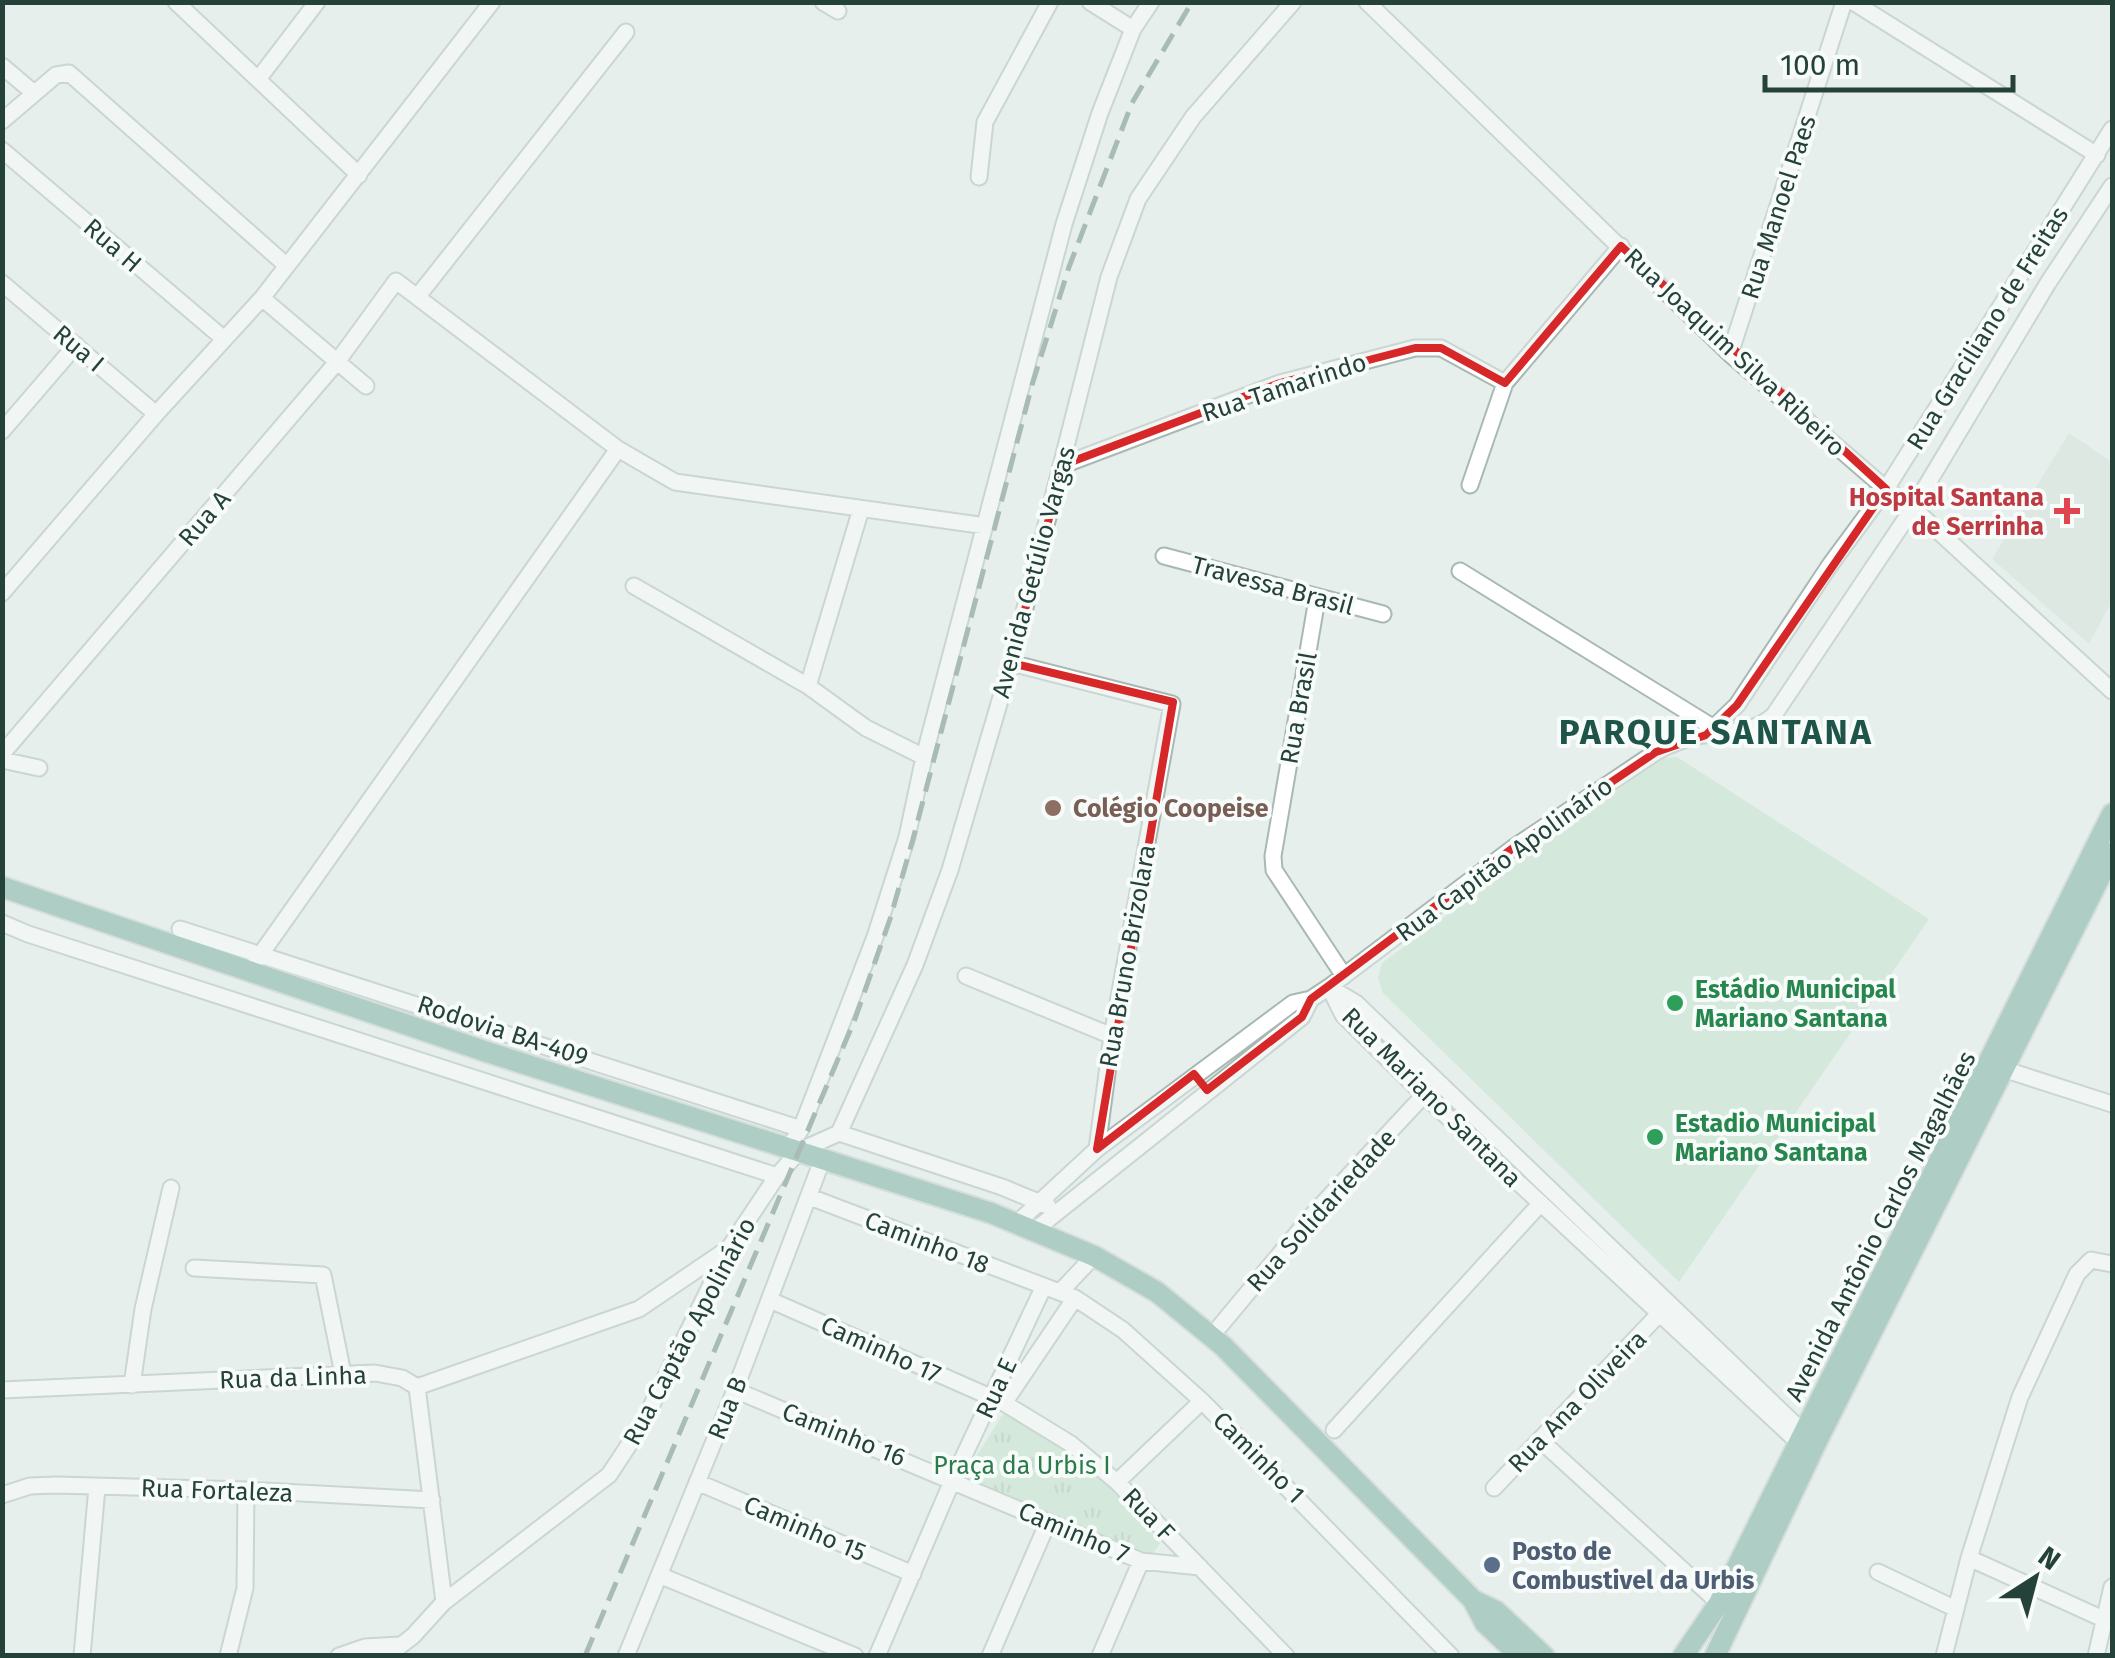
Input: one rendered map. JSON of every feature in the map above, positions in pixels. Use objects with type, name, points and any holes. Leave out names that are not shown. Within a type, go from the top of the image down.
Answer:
[{"type":"main road","name":"Avenida Antônio Carlos Magalhães","points":[[1683,1656],[1719,1603],[2103,865],[2112,814]]},
{"type":"main road","name":"Rodovia BA-409","points":[[2,887],[253,964],[796,1142],[823,1158],[991,1213],[1094,1256],[1157,1292],[1224,1346],[1473,1600]]},
{"type":"main road","name":"Avenida Antônio Carlos Magalhães","points":[[1716,1656],[1804,1440]]},
{"type":"main road","points":[[1473,1600],[1485,1622],[1520,1656]]},
{"type":"main road","points":[[1473,1600],[1496,1611],[1544,1656]]},
{"type":"street","points":[[176,2],[359,174]]},
{"type":"street","points":[[259,78],[317,2]]},
{"type":"street","points":[[2,592],[262,298],[492,2]]},
{"type":"street","points":[[823,2],[838,11]]},
{"type":"street","points":[[979,177],[985,122],[1050,2]]},
{"type":"street","points":[[1090,2],[1134,29]]},
{"type":"street","points":[[796,1142],[875,937],[907,837],[924,758],[1064,224],[1100,113],[1134,29],[1151,2]]},
{"type":"street","name":"Avenida Getúlio Vargas","points":[[840,1132],[915,965],[944,886],[1011,663],[1109,277],[1138,199],[1193,117],[1293,2]]},
{"type":"street","name":"Rua Joaquim Silva Ribeiro","points":[[1366,2],[1730,354],[1913,508],[2112,691]]},
{"type":"street","name":"Rua Manoel Paes","points":[[1730,354],[1844,2]]},
{"type":"street","points":[[1854,2],[2096,154]]},
{"type":"street","points":[[626,32],[418,296],[618,449],[674,482],[986,526]]},
{"type":"street","points":[[2,66],[34,93]]},
{"type":"street","points":[[2,121],[64,71],[288,266]]},
{"type":"street","name":"Rua Graciliano de Freitas","points":[[1715,732],[1886,489],[2112,129]]},
{"type":"street","name":"Rua H","points":[[2,150],[224,339]]},
{"type":"street","name":"Rua Graciliano de Freitas","points":[[1715,732],[1765,723],[1774,715],[1913,508],[2048,283],[2112,186]]},
{"type":"street","points":[[1470,485],[1504,382],[1620,246]]},
{"type":"street","name":"Rua A","points":[[2,757],[338,362],[394,282],[418,296]]},
{"type":"street","name":"Rua I","points":[[2,283],[156,414]]},
{"type":"street","points":[[262,298],[366,386]]},
{"type":"street","points":[[2,431],[76,345]]},
{"type":"street","name":"Rua Tamarindo","points":[[1062,466],[1280,382],[1415,348],[1440,348],[1504,382]]},
{"type":"street","points":[[180,928],[253,964],[618,449]]},
{"type":"street","points":[[808,686],[861,509]]},
{"type":"street","name":"Travessa Brasil","points":[[1164,556],[1383,614]]},
{"type":"street","points":[[1460,571],[1715,732]]},
{"type":"street","points":[[634,586],[808,686],[866,728],[924,758]]},
{"type":"street","name":"Rua Brasil","points":[[1316,598],[1272,856],[1274,870],[1344,976]]},
{"type":"street","name":"Rua Bruno Brizolara","points":[[1011,663],[1172,704],[1112,1036],[1096,1150]]},
{"type":"street","name":"Rua Capitão Apolinário","points":[[1026,1227],[1040,1202],[1096,1150],[1194,1074],[1292,1004],[1311,999],[1344,976],[1513,848],[1656,752],[1715,732]]},
{"type":"street","points":[[2,757],[39,768]]},
{"type":"street","points":[[2,923],[777,1176]]},
{"type":"street","points":[[966,976],[1112,1036]]},
{"type":"street","name":"Rua Mariano Santana","points":[[1329,986],[1344,1015],[1424,1095],[1659,1314],[1804,1440]]},
{"type":"street","name":"Rua Mariano Santana","points":[[1329,986],[1356,1003],[1804,1440]]},
{"type":"street","name":"Rua Capitão Apolinário","points":[[1026,1227],[1058,1211],[1302,1016],[1311,999]]},
{"type":"street","points":[[1998,1067],[2112,1104]]},
{"type":"street","points":[[1194,1074],[1206,1090]]},
{"type":"street","name":"Rua Solidariedade","points":[[1220,1326],[1314,1213],[1424,1095]]},
{"type":"street","points":[[796,1142],[840,1132],[1058,1211]]},
{"type":"street","name":"Rua Captão Apolinário","points":[[403,1648],[444,1602],[609,1475],[642,1425],[729,1248],[796,1142]]},
{"type":"street","name":"Rua B","points":[[626,1656],[735,1390],[823,1158]]},
{"type":"street","points":[[132,1384],[171,1188]]},
{"type":"street","name":"Caminho 18","points":[[810,1198],[1060,1292]]},
{"type":"street","points":[[1334,1430],[1540,1202]]},
{"type":"street","points":[[444,1602],[417,1387],[639,1310],[729,1248]]},
{"type":"street","name":"Rua E","points":[[877,1656],[953,1479],[1060,1292],[1094,1256]]},
{"type":"street","points":[[1944,1656],[1969,1558],[2020,1397],[2077,1274],[2091,1260],[2112,1264]]},
{"type":"street","points":[[194,1268],[322,1276],[343,1374]]},
{"type":"street","points":[[998,1400],[1060,1292]]},
{"type":"street","name":"Caminho 1","points":[[1060,1292],[1123,1330],[1202,1401],[1451,1656]]},
{"type":"street","name":"Caminho 17","points":[[770,1300],[998,1400]]},
{"type":"street","name":"Rua Ana Oliveira","points":[[1494,1488],[1659,1314]]},
{"type":"street","name":"Rua da Linha","points":[[2,1390],[343,1374],[391,1374],[417,1387]]},
{"type":"street","name":"Caminho 16","points":[[735,1390],[953,1479]]},
{"type":"street","name":"Rua F","points":[[998,1400],[1071,1444],[1117,1482],[1286,1656]]},
{"type":"street","points":[[1117,1482],[1202,1401]]},
{"type":"street","points":[[1540,1440],[1719,1603]]},
{"type":"street","name":"Caminho 7","points":[[953,1479],[1140,1561],[1200,1567]]},
{"type":"street","name":"Caminho 15","points":[[697,1482],[913,1574]]},
{"type":"street","name":"Rua Fortaleza","points":[[2,1495],[30,1486],[246,1490],[432,1500]]},
{"type":"street","points":[[82,1656],[97,1488]]},
{"type":"street","points":[[228,1656],[245,1588],[246,1490]]},
{"type":"street","points":[[990,1656],[1048,1522]]},
{"type":"street","points":[[1969,1558],[2108,1621]]},
{"type":"street","points":[[1100,1656],[1140,1561]]},
{"type":"street","points":[[1878,1572],[1956,1609]]},
{"type":"street","points":[[659,1575],[855,1656]]},
{"type":"street","points":[[2096,1656],[2108,1621],[2112,1587]]},
{"type":"street","points":[[339,1656],[365,1647],[403,1648]]},
{"type":"highlighted area","points":[[1621,246],[1886,489],[1737,705],[1706,735],[1656,752],[1513,848],[1311,999],[1302,1017],[1207,1090],[1194,1074],[1097,1149],[1173,702],[1011,663],[1063,465],[1280,383],[1415,348],[1441,348],[1505,383]]},
{"type":"shaded area","name":"Hospital Santana de Serrinha","points":[[2069,433],[2112,462],[2112,601],[2089,644],[1992,559]]},
{"type":"green space","name":"Estadio Municipal Mariano Santana","points":[[1677,757],[1929,919],[1679,1282],[1383,993],[1378,978],[1382,963],[1660,759]]},
{"type":"green space","name":"Praça da Urbis I","points":[[1006,1409],[1107,1483],[1160,1543],[1148,1561],[962,1479]]},
{"type":"railway","points":[[585,1656],[855,1019],[913,839],[1032,385],[1069,267],[1132,103],[1192,2]]},
{"type":"place","name":"Hospital Santana de Serrinha","points":[[2067,511]]},
{"type":"place","name":"Colégio Coopeise","points":[[1053,808]]},
{"type":"place","name":"Estádio Municipal Mariano Santana","points":[[1675,1003]]},
{"type":"place","name":"Estadio Municipal Mariano Santana","points":[[1655,1137]]},
{"type":"place","name":"Posto de Combustivel da Urbis","points":[[1492,1565]]},
{"type":"district","name":"PARQUE SANTANA","points":[[1716,732]]}]
